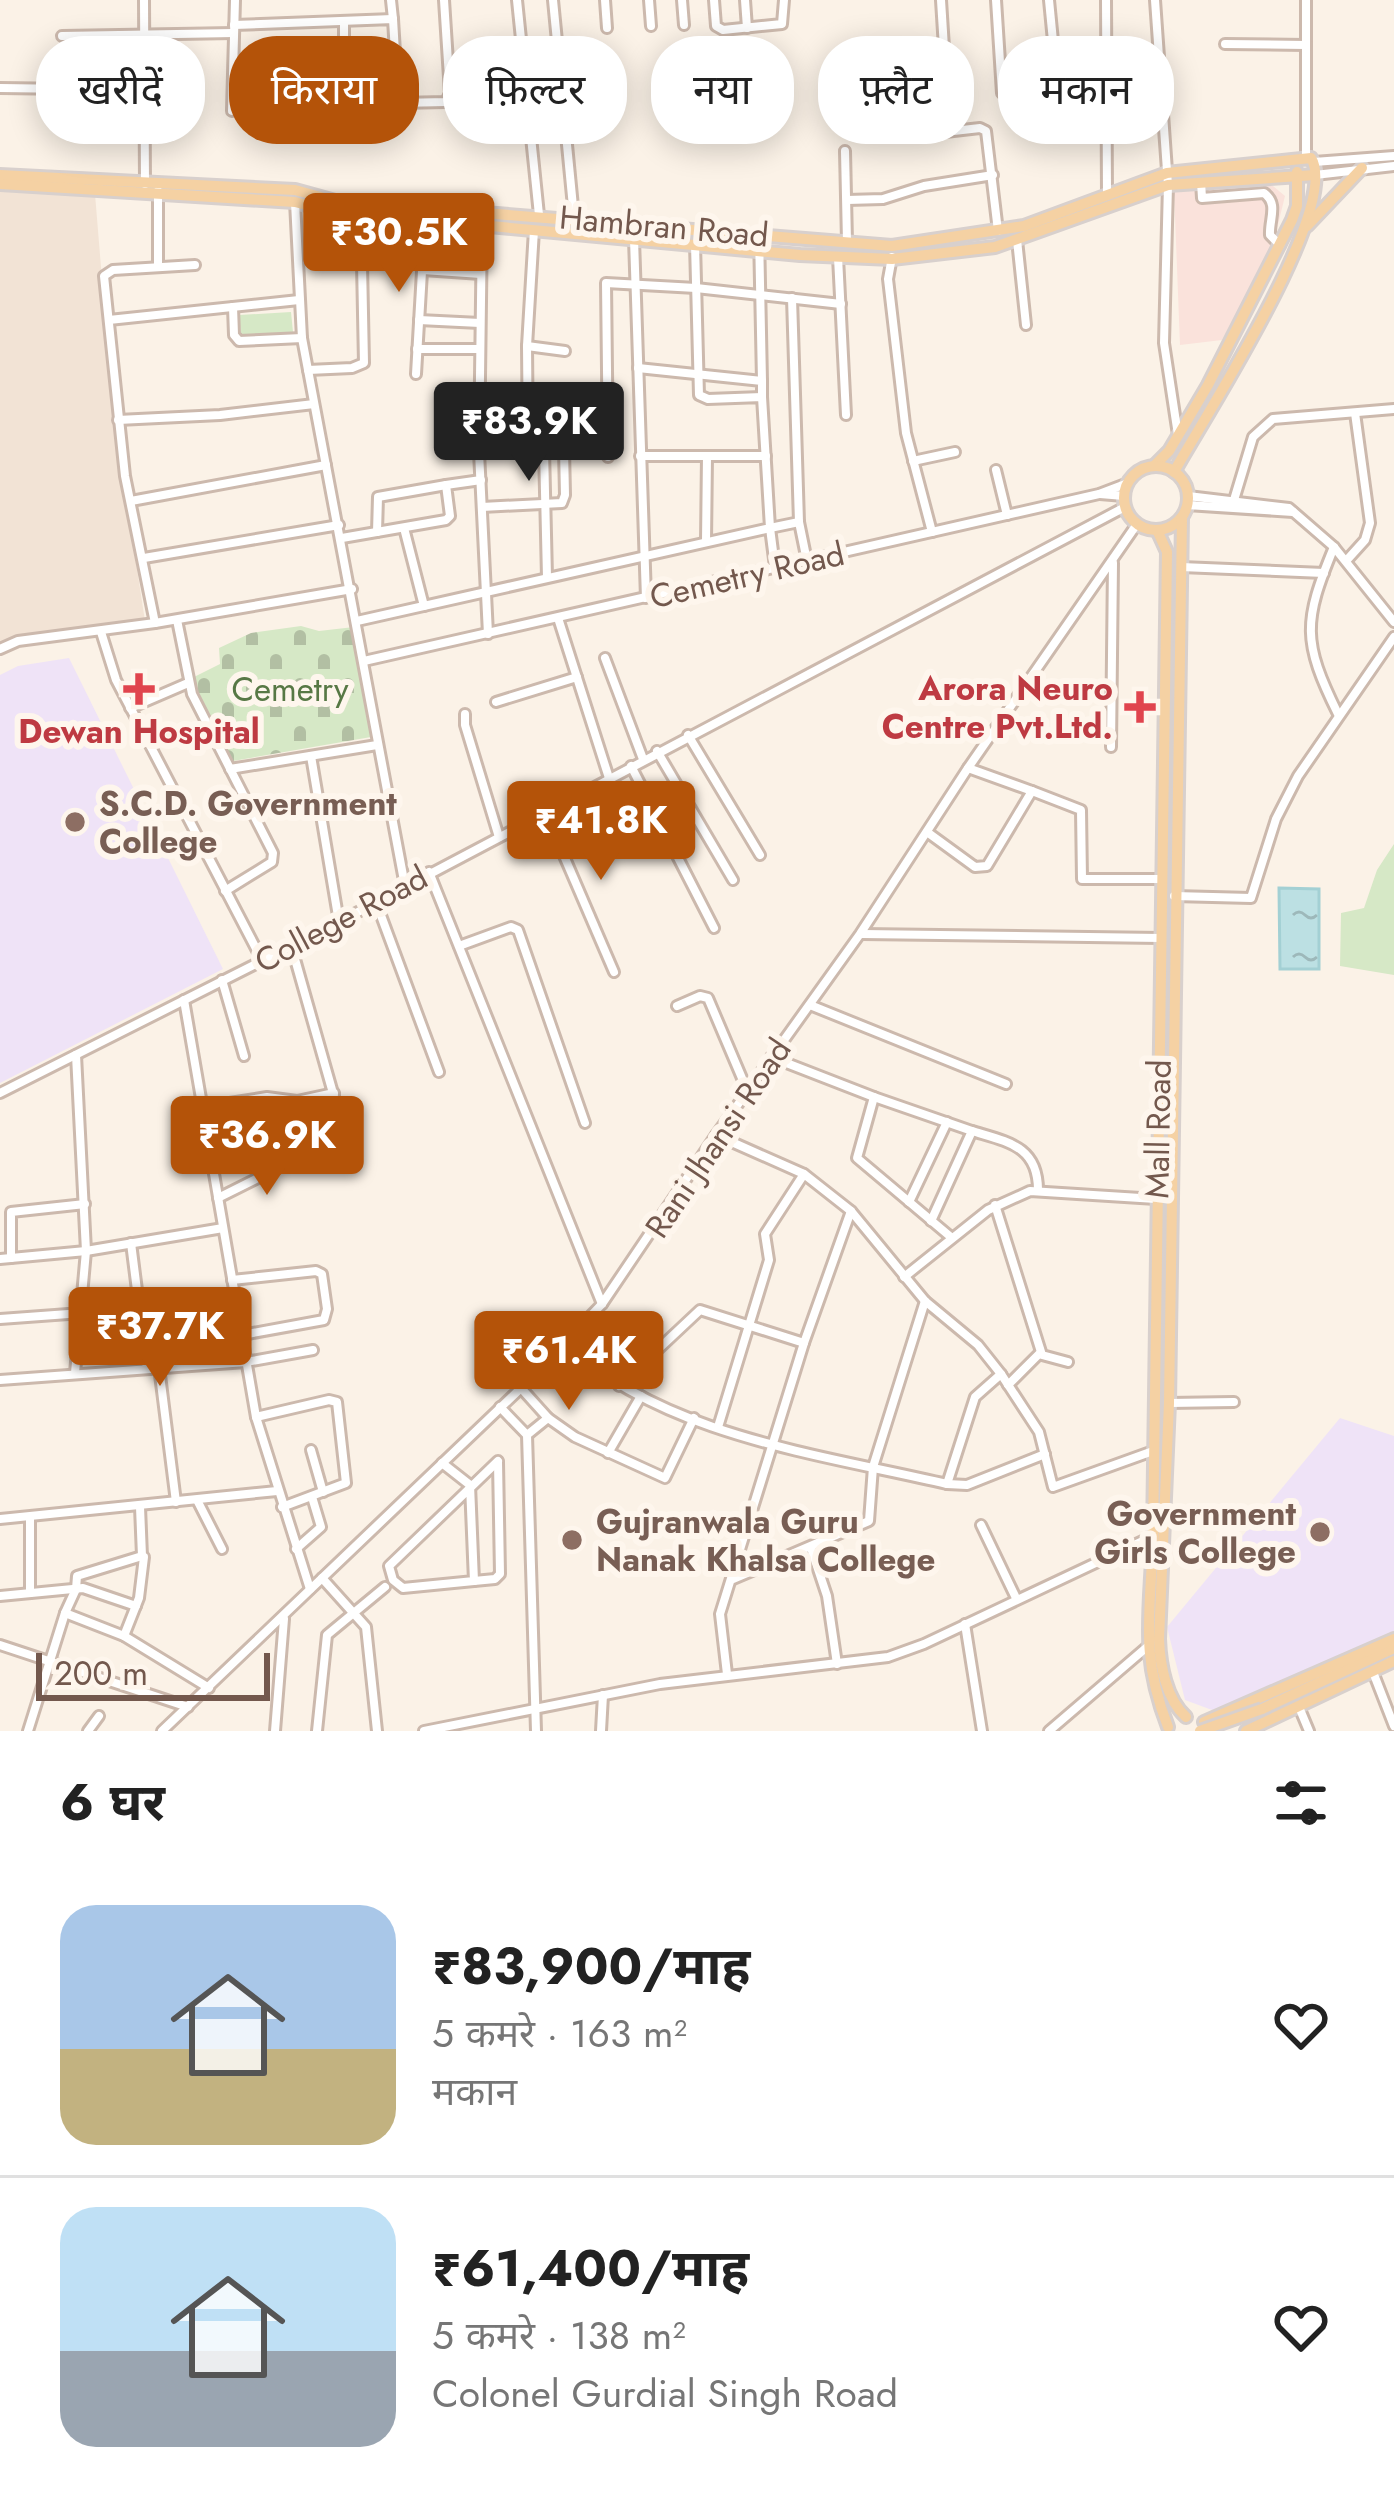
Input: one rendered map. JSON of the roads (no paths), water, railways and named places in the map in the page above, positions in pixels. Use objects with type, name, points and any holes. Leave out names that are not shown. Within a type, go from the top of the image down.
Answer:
[{"type":"main road","name":"Hambran Road","points":[[295,196],[323,211],[876,258],[998,232],[1168,179],[1306,166]]},
{"type":"main road","name":"Hambran Road","points":[[0,180],[539,214],[875,244],[892,252],[1017,241],[1168,179],[1201,182],[1306,166]]},
{"type":"main road","points":[[1174,472],[1292,265],[1303,232],[1306,166]]},
{"type":"main road","points":[[1154,466],[1178,436],[1280,245],[1297,206],[1306,166]]},
{"type":"main road","points":[[1303,232],[1368,167]]},
{"type":"main road","points":[[1154,466],[1182,479],[1186,506],[1157,530],[1137,524],[1125,501],[1128,482],[1154,466]]},
{"type":"main road","name":"Mall Road","points":[[1186,506],[1181,567],[1169,1403],[1159,1639],[1160,1661],[1175,1708],[1186,1718]]},
{"type":"main road","name":"Mall Road","points":[[1157,530],[1167,552],[1154,1536],[1147,1647],[1166,1729]]},
{"type":"main road","points":[[1205,1728],[1227,1713],[1254,1708],[1394,1639]]},
{"type":"main road","points":[[1166,1729],[1186,1718],[1205,1728],[1394,1648]]},
{"type":"main road","points":[[1254,1708],[1255,1728],[1394,1661]]},
{"type":"street","points":[[144,0],[144,35]]},
{"type":"street","points":[[234,36],[235,0]]},
{"type":"street","points":[[391,0],[394,36]]},
{"type":"street","points":[[419,102],[449,100],[444,0]]},
{"type":"street","points":[[518,0],[539,214]]},
{"type":"street","points":[[553,0],[574,218]]},
{"type":"street","points":[[604,0],[607,28]]},
{"type":"street","points":[[649,0],[651,26]]},
{"type":"street","points":[[682,0],[684,25]]},
{"type":"street","points":[[714,0],[717,28],[782,24],[784,0]]},
{"type":"street","points":[[745,0],[747,28]]},
{"type":"street","points":[[941,0],[943,36]]},
{"type":"street","points":[[995,0],[998,40]]},
{"type":"street","points":[[1049,0],[1053,36]]},
{"type":"street","points":[[1106,0],[1107,195]]},
{"type":"street","points":[[1155,0],[1168,179],[1164,343],[1178,436]]},
{"type":"street","points":[[1306,0],[1306,166]]},
{"type":"street","points":[[62,36],[393,19]]},
{"type":"street","points":[[344,21],[344,36]]},
{"type":"street","points":[[1225,44],[1306,45]]},
{"type":"street","points":[[0,88],[36,88]]},
{"type":"street","points":[[974,129],[986,131],[998,232]]},
{"type":"street","points":[[149,144],[158,266]]},
{"type":"street","points":[[845,152],[847,242]]},
{"type":"street","points":[[1306,166],[1394,155]]},
{"type":"street","points":[[1306,166],[1394,170]]},
{"type":"street","points":[[847,200],[883,199],[924,185],[993,175]]},
{"type":"street","points":[[1201,182],[1202,198],[1264,193],[1270,197],[1270,235],[1280,245]]},
{"type":"street","points":[[295,196],[302,338],[405,886]]},
{"type":"street","points":[[308,370],[364,363],[361,213]]},
{"type":"street","points":[[416,374],[426,219]]},
{"type":"street","points":[[482,224],[479,452],[488,634]]},
{"type":"street","points":[[528,449],[527,346],[534,228]]},
{"type":"street","points":[[759,234],[762,398],[776,568]]},
{"type":"street","points":[[634,238],[646,598]]},
{"type":"street","points":[[1017,241],[1026,325]]},
{"type":"street","points":[[695,244],[701,398],[762,398]]},
{"type":"street","points":[[875,244],[876,258],[888,279]]},
{"type":"street","points":[[892,252],[888,279],[906,433],[932,532]]},
{"type":"street","points":[[838,256],[846,415]]},
{"type":"street","points":[[155,623],[118,420],[106,273],[195,265]]},
{"type":"street","points":[[422,270],[481,274]]},
{"type":"street","points":[[608,457],[604,286],[608,283],[841,304]]},
{"type":"street","points":[[792,298],[799,522],[807,561]]},
{"type":"street","points":[[109,320],[299,300]]},
{"type":"street","points":[[232,308],[239,341],[302,338]]},
{"type":"street","points":[[419,320],[480,322]]},
{"type":"street","points":[[527,346],[566,351]]},
{"type":"street","points":[[417,350],[480,349]]},
{"type":"street","points":[[638,368],[762,381]]},
{"type":"street","points":[[482,508],[564,501],[559,400],[526,398]]},
{"type":"street","points":[[118,420],[314,404]]},
{"type":"street","points":[[1234,500],[1250,445],[1260,428],[1285,416],[1394,410]]},
{"type":"street","points":[[1346,561],[1365,539],[1370,523],[1355,413]]},
{"type":"street","points":[[479,452],[564,448]]},
{"type":"street","points":[[544,449],[547,578]]},
{"type":"street","points":[[913,461],[955,452]]},
{"type":"street","points":[[640,456],[766,456]]},
{"type":"street","points":[[706,542],[707,456]]},
{"type":"street","points":[[131,501],[326,466]]},
{"type":"street","points":[[996,470],[1007,515]]},
{"type":"street","points":[[377,532],[378,497],[481,480]]},
{"type":"street","name":"Cemetry Road","points":[[364,661],[1099,494],[1128,482]]},
{"type":"street","points":[[342,538],[449,518],[446,485]]},
{"type":"street","points":[[1099,494],[1125,501]]},
{"type":"street","points":[[1186,506],[1234,500],[1284,506],[1334,547],[1394,622]]},
{"type":"street","name":"College Road","points":[[0,1093],[546,814],[1125,501]]},
{"type":"street","points":[[1186,506],[1293,512]]},
{"type":"street","points":[[358,621],[799,522]]},
{"type":"street","name":"Rani Jhansi Road","points":[[162,1731],[602,1304],[1137,524]]},
{"type":"street","points":[[144,558],[339,525]]},
{"type":"street","points":[[404,528],[424,606]]},
{"type":"street","points":[[1334,547],[1310,612],[1310,644],[1338,714]]},
{"type":"street","points":[[1111,747],[1112,562]]},
{"type":"street","points":[[1181,567],[1324,573]]},
{"type":"street","points":[[0,650],[18,641],[101,632],[352,589]]},
{"type":"street","points":[[558,618],[609,778]]},
{"type":"street","points":[[177,620],[188,683],[273,858],[225,891]]},
{"type":"street","points":[[101,632],[111,669],[130,708],[262,960]]},
{"type":"street","points":[[1161,896],[1251,898],[1276,819],[1298,776],[1394,637]]},
{"type":"street","points":[[605,658],[643,759]]},
{"type":"street","points":[[496,701],[577,677]]},
{"type":"street","points":[[130,708],[188,683]]},
{"type":"street","points":[[465,714],[500,836]]},
{"type":"street","points":[[688,735],[760,855]]},
{"type":"street","points":[[230,769],[377,745]]},
{"type":"street","points":[[657,751],[733,880]]},
{"type":"street","points":[[310,756],[339,922]]},
{"type":"street","points":[[631,766],[714,928]]},
{"type":"street","points":[[968,768],[1081,810],[1082,879],[1160,879]]},
{"type":"street","points":[[927,832],[983,868],[1032,790]]},
{"type":"street","points":[[546,814],[614,972]]},
{"type":"street","points":[[430,872],[602,1304]]},
{"type":"street","points":[[376,902],[439,1072]]},
{"type":"street","points":[[459,946],[511,927],[518,930],[585,1123]]},
{"type":"street","points":[[860,934],[1162,938]]},
{"type":"street","points":[[291,945],[346,1139]]},
{"type":"street","points":[[222,980],[244,1056]]},
{"type":"street","points":[[677,1006],[700,996],[708,998],[748,1092]]},
{"type":"street","points":[[184,1000],[256,1418],[310,1589]]},
{"type":"street","points":[[810,1005],[1006,1084]]},
{"type":"street","points":[[75,1373],[86,1251],[76,1055]]},
{"type":"street","points":[[772,1057],[1024,1149],[1035,1164],[1038,1190]]},
{"type":"street","points":[[205,1107],[267,1097],[296,1101],[334,1093]]},
{"type":"street","points":[[874,1097],[857,1158],[952,1238]]},
{"type":"street","points":[[909,1202],[947,1122]]},
{"type":"street","points":[[931,1221],[972,1131]]},
{"type":"street","points":[[716,1135],[804,1174],[851,1210],[925,1301],[983,1351],[1001,1374],[1036,1427],[1056,1488],[1153,1450]]},
{"type":"street","points":[[218,1198],[296,1160]]},
{"type":"street","points":[[718,1427],[769,1260],[765,1234],[804,1174]]},
{"type":"street","points":[[904,1277],[995,1205],[1038,1190],[1156,1198]]},
{"type":"street","points":[[11,1258],[10,1212],[85,1204]]},
{"type":"street","points":[[995,1205],[1043,1357],[1068,1362]]},
{"type":"street","points":[[727,1674],[719,1621],[804,1343],[851,1210]]},
{"type":"street","points":[[0,1259],[86,1251],[224,1228]]},
{"type":"street","points":[[131,1243],[176,1502]]},
{"type":"street","points":[[232,1280],[322,1274],[324,1320],[242,1335]]},
{"type":"street","points":[[732,1579],[869,1521],[873,1467],[925,1301]]},
{"type":"street","points":[[618,1386],[697,1311],[804,1343]]},
{"type":"street","points":[[0,1319],[82,1313]]},
{"type":"street","points":[[565,1344],[618,1386],[718,1427],[946,1484],[967,1485],[1045,1454]]},
{"type":"street","points":[[0,1380],[246,1362],[313,1350]]},
{"type":"street","points":[[1008,1385],[1041,1352]]},
{"type":"street","points":[[946,1484],[975,1397],[1001,1374]]},
{"type":"street","points":[[520,1388],[548,1418],[608,1453],[665,1478],[694,1418]]},
{"type":"street","points":[[608,1453],[641,1396]]},
{"type":"street","points":[[256,1418],[337,1402],[347,1480],[343,1486],[282,1507]]},
{"type":"street","points":[[1169,1403],[1234,1402]]},
{"type":"street","points":[[500,1407],[527,1435],[536,1731]]},
{"type":"street","points":[[527,1435],[548,1418]]},
{"type":"street","points":[[311,1450],[323,1492]]},
{"type":"street","points":[[498,1461],[500,1574],[495,1579],[403,1588],[388,1568],[470,1485],[498,1461]]},
{"type":"street","points":[[442,1462],[470,1485],[474,1581]]},
{"type":"street","points":[[0,1519],[278,1491]]},
{"type":"street","points":[[296,1550],[321,1527],[312,1497]]},
{"type":"street","points":[[197,1500],[222,1550]]},
{"type":"street","points":[[124,1636],[136,1606],[143,1554],[140,1507]]},
{"type":"street","points":[[29,1517],[30,1593]]},
{"type":"street","points":[[981,1525],[1016,1598]]},
{"type":"street","points":[[424,1731],[468,1727],[537,1709],[727,1674],[901,1654],[1154,1536]]},
{"type":"street","points":[[812,1548],[827,1596],[837,1664]]},
{"type":"street","points":[[28,1731],[78,1574],[143,1554]]},
{"type":"street","points":[[322,1578],[367,1630],[377,1731]]},
{"type":"street","points":[[317,1731],[326,1640],[386,1587]]},
{"type":"street","points":[[0,1596],[89,1589],[136,1606]]},
{"type":"street","points":[[65,1613],[124,1636],[208,1688]]},
{"type":"street","points":[[276,1731],[284,1616]]},
{"type":"street","points":[[965,1624],[982,1731]]},
{"type":"street","points":[[0,1645],[188,1707]]},
{"type":"street","points":[[1049,1731],[1147,1647]]},
{"type":"street","points":[[1373,1672],[1394,1726]]},
{"type":"street","points":[[601,1731],[603,1696]]},
{"type":"street","points":[[1299,1707],[1309,1731]]},
{"type":"street","points":[[88,1731],[99,1716]]},
{"type":"water","points":[[1279,888],[1319,889],[1319,969],[1280,969]]},
{"type":"place","name":"Dewan Hospital","points":[[139,689]]},
{"type":"place","name":"Arora Neuro Centre Pvt.Ltd.","points":[[1140,707]]},
{"type":"place","name":"S.C.D. Government College","points":[[75,822]]},
{"type":"place","name":"Government Girls College","points":[[1320,1532]]},
{"type":"place","name":"Gujranwala Guru Nanak Khalsa College","points":[[572,1540]]},
{"type":"park label","name":"Cemetry","points":[[290,689]]}]
